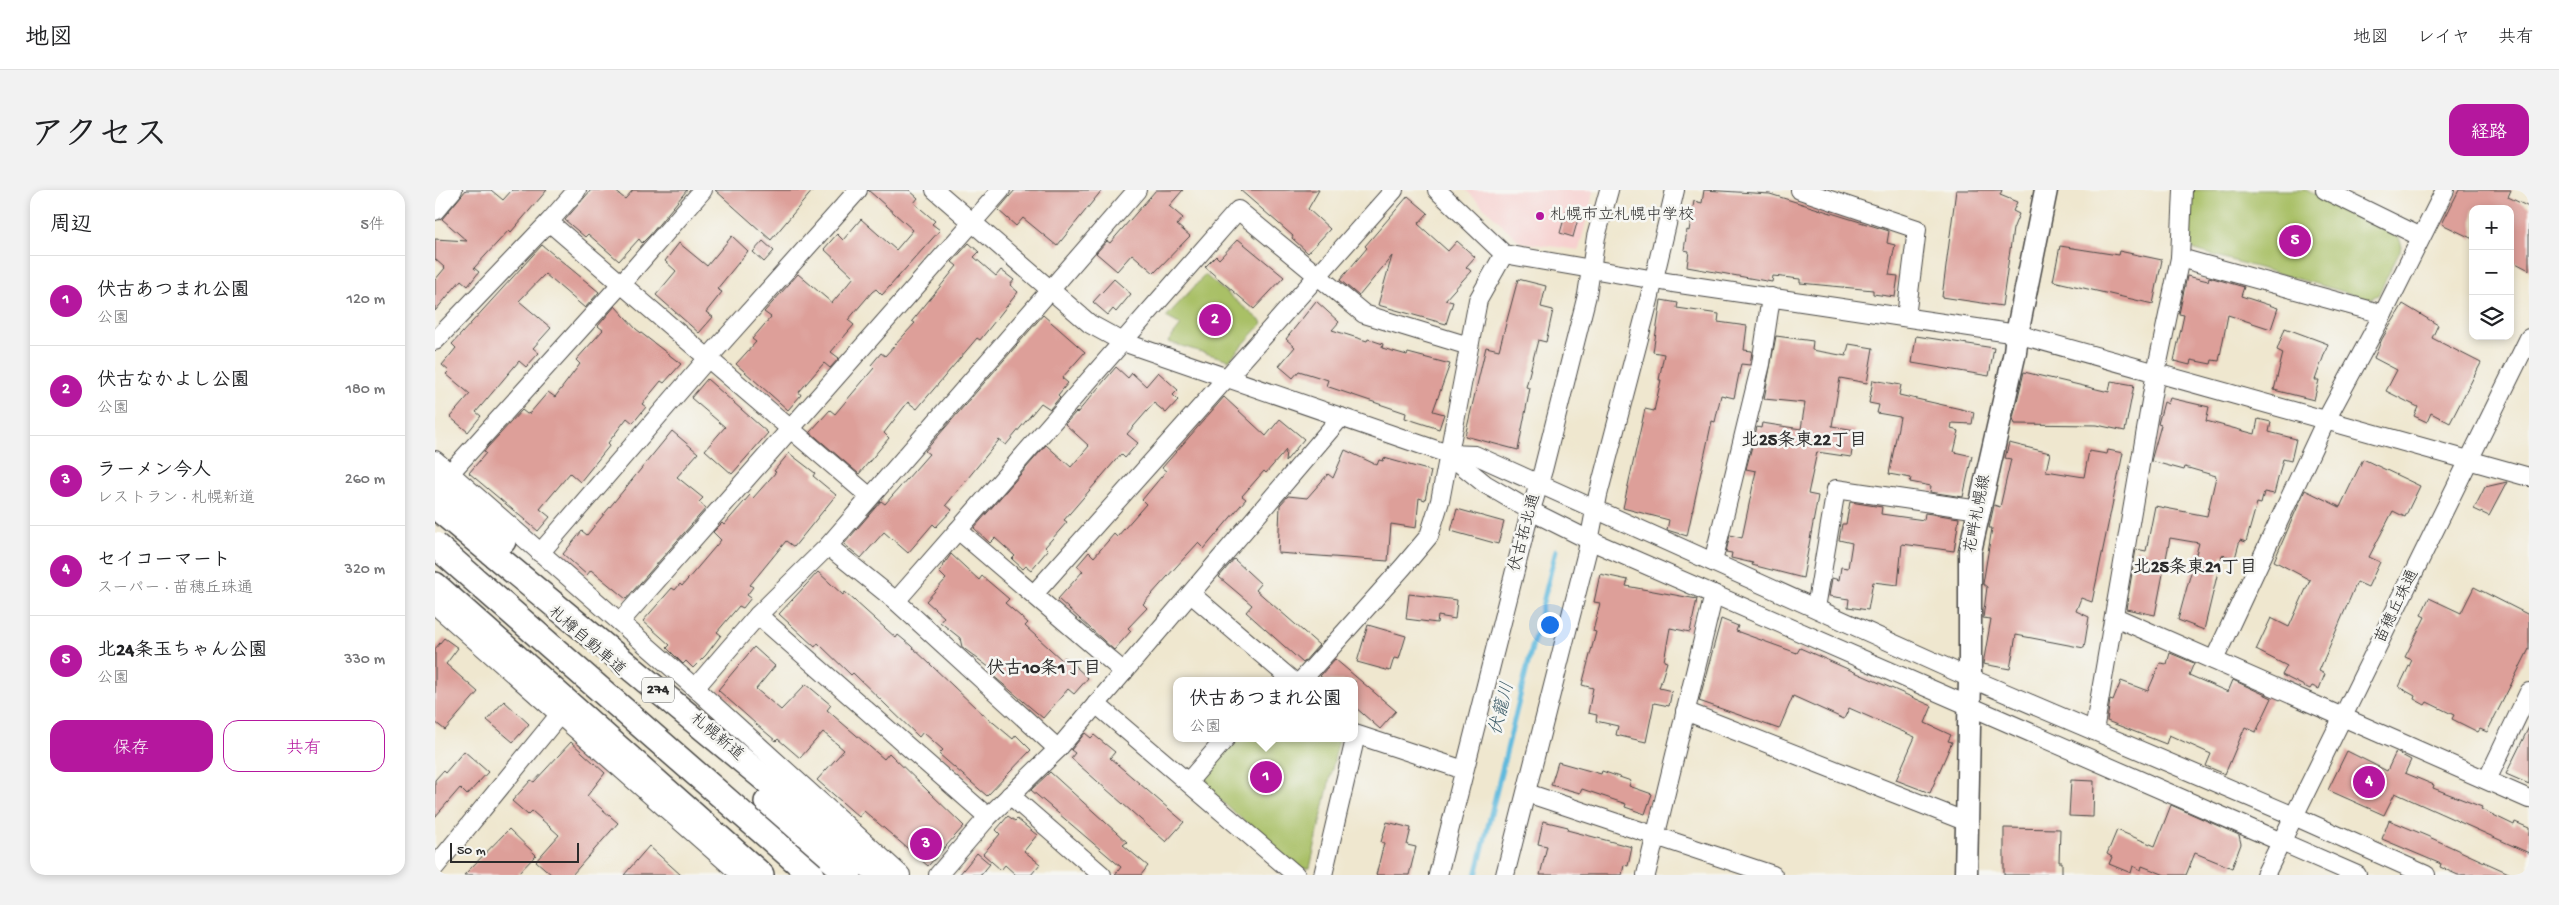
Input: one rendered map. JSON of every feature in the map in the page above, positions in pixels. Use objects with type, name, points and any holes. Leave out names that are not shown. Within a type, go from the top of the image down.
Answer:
[{"type":"highway","points":[[443,477],[647,668],[752,760],[763,778]]},
{"type":"highway","name":"札幌新道","points":[[435,508],[881,875]]},
{"type":"highway","name":"札樽自動車道","points":[[435,508],[849,875]]},
{"type":"highway","name":"274","points":[[435,537],[799,875]]},
{"type":"highway","name":"札樽自動車道","points":[[435,545],[812,875]]},
{"type":"highway","points":[[435,586],[761,875]]},
{"type":"main road","name":"花畔札幌線","points":[[1966,875],[1970,705],[1970,551],[2015,352],[2017,334],[2047,190]]},
{"type":"street","points":[[435,211],[453,190]]},
{"type":"street","points":[[436,336],[549,222],[577,190]]},
{"type":"street","points":[[443,477],[621,284],[703,190]]},
{"type":"street","points":[[539,553],[709,357],[858,190]]},
{"type":"street","points":[[935,190],[1090,324],[1123,342],[1448,454],[1475,455],[1970,678],[2294,816],[2426,875]]},
{"type":"street","points":[[620,622],[1001,190]]},
{"type":"street","points":[[695,688],[759,615],[828,546],[1049,289],[1137,190]]},
{"type":"street","points":[[1034,594],[1319,277],[1394,190]]},
{"type":"street","points":[[1437,190],[1504,254],[1654,280],[2017,334],[2529,477]]},
{"type":"street","name":"伏古拓北通","points":[[1438,875],[1587,295],[1590,269],[1609,190]]},
{"type":"street","points":[[1505,875],[1527,793],[1675,190]]},
{"type":"street","points":[[1800,190],[1917,229],[1906,317]]},
{"type":"street","points":[[2094,731],[2156,372],[2180,258],[2183,190]]},
{"type":"street","points":[[2325,190],[2421,237]]},
{"type":"street","points":[[2214,660],[2327,420],[2445,190]]},
{"type":"street","points":[[895,601],[1238,210],[1364,314],[1469,346]]},
{"type":"street","points":[[549,222],[709,357],[870,497]]},
{"type":"street","points":[[1305,677],[1429,536],[1440,500],[1477,300],[1504,254]]},
{"type":"street","points":[[2180,258],[2383,314]]},
{"type":"street","points":[[1713,562],[1761,364],[1771,297]]},
{"type":"street","name":"苗穂丘珠通","points":[[2265,875],[2460,483],[2468,459],[2529,338]]},
{"type":"street","points":[[938,875],[988,817],[1058,748],[1097,704],[1341,417]]},
{"type":"street","points":[[1448,454],[1485,484],[1531,511],[1589,540],[2357,875]]},
{"type":"street","points":[[435,460],[443,477],[539,553],[620,622],[901,875]]},
{"type":"street","points":[[1816,608],[1836,489],[1979,510]]},
{"type":"street","points":[[958,530],[1124,672]]},
{"type":"street","points":[[828,546],[895,601],[1058,748]]},
{"type":"street","points":[[1191,594],[1283,677]]},
{"type":"street","points":[[1646,875],[1714,594]]},
{"type":"street","points":[[435,605],[561,714],[741,875]]},
{"type":"street","points":[[759,615],[988,817]]},
{"type":"street","points":[[2115,617],[2344,716],[2529,799]]},
{"type":"street","points":[[2487,780],[2529,692]]},
{"type":"street","points":[[1097,704],[1296,875]]},
{"type":"street","points":[[1685,710],[1967,822]]},
{"type":"street","points":[[435,866],[561,714]]},
{"type":"street","points":[[1358,735],[1464,770]]},
{"type":"street","points":[[1188,782],[1223,742]]},
{"type":"street","points":[[1323,875],[1353,742]]},
{"type":"street","points":[[1527,793],[1773,875]]},
{"type":"street","points":[[1010,795],[1102,875]]},
{"type":"shaded area","name":"札幌市立札幌中学校","points":[[1466,190],[1594,190],[1579,250],[1520,242]]},
{"type":"green space","points":[[2192,190],[2306,190],[2399,237],[2402,247],[2378,295],[2369,299],[2195,250],[2189,245]]},
{"type":"green space","points":[[1205,275],[1263,323],[1229,360],[1168,342],[1181,325],[1166,317]]},
{"type":"green space","points":[[1225,742],[1338,742],[1310,868],[1298,869],[1201,783],[1200,771]]},
{"type":"building","points":[[466,190],[491,190],[503,200],[512,190],[547,190],[511,232],[509,230],[474,268],[479,272],[468,286],[461,280],[435,311],[435,280],[445,268],[435,259],[435,239],[467,241],[442,219]]},
{"type":"building","points":[[591,190],[614,190],[625,199],[633,190],[687,190],[650,235],[642,243],[639,239],[619,261],[588,234],[585,237],[565,220]]},
{"type":"building","points":[[715,190],[813,190],[771,240]]},
{"type":"building","points":[[868,190],[909,190],[918,198],[914,203],[935,221],[932,224],[940,230],[882,295],[876,289],[848,320],[854,325],[831,352],[839,358],[830,368],[824,363],[799,392],[801,395],[788,410],[736,364],[756,342],[752,339],[771,317],[764,312],[798,274],[832,303],[854,277],[824,249],[837,234],[843,240],[861,219],[896,250],[913,230]]},
{"type":"building","points":[[1015,190],[1102,190],[1057,246],[1023,218],[1016,226],[998,210]]},
{"type":"building","points":[[1156,190],[1183,190],[1169,206],[1183,218],[1177,225],[1190,236],[1154,273],[1132,254],[1117,271],[1096,253],[1107,241],[1110,243]]},
{"type":"building","points":[[1240,190],[1319,190],[1308,209],[1330,229],[1308,253],[1292,238],[1293,236]]},
{"type":"building","points":[[1704,190],[1770,194],[1889,231],[1887,243],[1895,245],[1889,275],[1898,276],[1895,297],[1873,294],[1873,290],[1800,283],[1800,279],[1773,276],[1772,282],[1687,267],[1689,251],[1684,250],[1687,230],[1689,231],[1694,201],[1702,203]]},
{"type":"building","points":[[1956,190],[2002,190],[2000,195],[2017,202],[2013,211],[2019,214],[2013,229],[2002,306],[1942,297]]},
{"type":"building","points":[[2459,190],[2511,190],[2508,197],[2529,207],[2529,270],[2514,262],[2514,205],[2469,205],[2469,237],[2442,224]]},
{"type":"building","points":[[1408,196],[1428,213],[1418,224],[1448,251],[1457,241],[1475,257],[1466,267],[1471,271],[1445,300],[1453,302],[1446,324],[1378,305],[1392,256],[1359,296],[1340,280],[1367,248],[1365,246]]},
{"type":"building","points":[[1567,208],[1580,212],[1573,237],[1560,233]]},
{"type":"building","points":[[732,236],[748,251],[717,289],[722,292],[706,312],[713,317],[699,333],[656,295],[676,271],[665,261],[679,243],[707,266]]},
{"type":"building","points":[[1238,239],[1284,277],[1254,309],[1205,267],[1216,256],[1219,259]]},
{"type":"building","points":[[763,241],[774,251],[764,262],[753,252]]},
{"type":"building","points":[[969,243],[979,252],[974,257],[996,276],[1001,270],[1014,280],[1010,285],[1018,292],[980,340],[977,338],[917,409],[908,402],[884,433],[889,438],[859,474],[810,432],[830,410],[835,414],[874,368],[871,365],[881,353],[885,356],[915,323],[912,321],[957,266],[952,262]]},
{"type":"building","points":[[542,245],[599,292],[585,308],[545,274],[519,301],[551,328],[533,348],[539,353],[526,367],[519,361],[476,412],[481,416],[468,432],[450,417],[470,394],[446,374],[449,371],[442,365],[456,348],[452,344]]},
{"type":"building","points":[[2060,246],[2118,255],[2119,251],[2162,260],[2153,304],[2053,281]]},
{"type":"building","points":[[2187,276],[2208,281],[2209,277],[2244,287],[2241,296],[2278,308],[2271,329],[2228,315],[2219,361],[2212,360],[2211,364],[2191,360],[2190,365],[2174,361],[2184,315],[2179,314]]},
{"type":"building","points":[[1114,279],[1131,294],[1116,312],[1113,309],[1108,315],[1093,302]]},
{"type":"building","points":[[1518,279],[1546,286],[1541,307],[1553,310],[1546,342],[1538,340],[1526,387],[1530,388],[1518,450],[1465,436],[1486,347],[1499,350]]},
{"type":"building","points":[[1661,300],[1678,303],[1677,308],[1719,314],[1718,322],[1747,326],[1744,350],[1752,351],[1750,365],[1741,364],[1734,398],[1721,395],[1715,422],[1712,421],[1687,536],[1667,530],[1669,520],[1623,508],[1645,409],[1654,411],[1661,380],[1659,380],[1664,354],[1653,352]]},
{"type":"building","points":[[1316,301],[1339,322],[1332,330],[1383,344],[1382,348],[1450,364],[1433,411],[1444,414],[1439,429],[1405,418],[1406,413],[1326,386],[1328,380],[1299,371],[1293,378],[1279,366],[1295,347],[1286,339]]},
{"type":"building","points":[[2403,304],[2438,325],[2432,338],[2481,363],[2450,423],[2431,413],[2427,422],[2414,416],[2418,407],[2386,391],[2397,370],[2374,358],[2382,339]]},
{"type":"building","points":[[615,306],[636,329],[681,364],[664,383],[661,381],[642,404],[646,407],[633,423],[627,418],[608,443],[610,445],[580,482],[570,473],[540,509],[550,517],[538,531],[469,473],[486,453],[484,452],[487,448],[522,410],[527,414],[530,413],[548,392],[555,397],[580,364],[576,360],[603,330],[598,326]]},
{"type":"building","points":[[1043,315],[1085,352],[1062,378],[1068,383],[1058,395],[1060,397],[1050,409],[1041,403],[1006,445],[999,440],[946,505],[952,510],[936,527],[933,524],[908,553],[884,532],[861,558],[844,544],[881,501],[885,504],[929,454],[925,451]]},
{"type":"building","points":[[2285,328],[2328,344],[2315,380],[2319,380],[2314,400],[2274,390],[2283,353],[2277,350]]},
{"type":"building","points":[[1776,336],[1813,341],[1812,350],[1846,356],[1849,344],[1873,348],[1867,383],[1840,378],[1832,426],[1855,430],[1851,457],[1817,452],[1808,494],[1818,496],[1803,578],[1731,558],[1732,553],[1726,552],[1730,535],[1742,538],[1756,471],[1746,469],[1757,427],[1761,428],[1762,423],[1801,429],[1805,403],[1764,399]]},
{"type":"building","points":[[1916,336],[1994,348],[1989,376],[1912,363]]},
{"type":"building","points":[[1116,367],[1128,378],[1132,373],[1146,386],[1158,372],[1178,390],[1173,395],[1178,400],[1166,413],[1154,403],[1127,434],[1138,443],[1125,458],[1121,454],[1064,520],[1067,522],[1045,547],[1048,550],[1031,570],[1026,566],[1023,569],[1012,559],[1015,556],[995,538],[990,543],[974,528],[1046,445],[1071,467],[1089,446],[1065,424],[1077,413]]},
{"type":"building","points":[[2024,372],[2109,392],[2111,381],[2134,385],[2125,431],[2097,425],[2015,424],[2013,418]]},
{"type":"building","points":[[707,379],[768,433],[732,474],[705,450],[725,427],[691,398]]},
{"type":"building","points":[[1873,380],[1901,385],[1899,395],[1974,412],[1972,424],[1952,423],[1951,429],[1959,431],[1954,452],[1972,456],[1963,497],[1930,492],[1931,486],[1910,482],[1911,478],[1889,474],[1900,417],[1877,413],[1879,405],[1869,403]]},
{"type":"building","points":[[1224,397],[1266,436],[1280,419],[1304,439],[1285,462],[1286,450],[1266,473],[1264,471],[1242,496],[1246,499],[1204,549],[1198,543],[1176,567],[1143,604],[1147,608],[1128,628],[1131,631],[1114,650],[1058,599],[1083,571],[1077,566],[1089,552],[1094,557],[1114,534],[1117,537],[1146,504],[1142,500],[1166,471],[1162,468]]},
{"type":"building","points":[[2170,398],[2209,407],[2206,421],[2255,434],[2258,419],[2271,422],[2269,432],[2296,439],[2291,461],[2283,459],[2274,494],[2264,492],[2261,504],[2257,503],[2246,542],[2240,540],[2235,558],[2222,555],[2204,630],[2178,620],[2199,543],[2170,538],[2155,615],[2126,609],[2136,549],[2146,551],[2155,506],[2207,516],[2215,481],[2216,476],[2185,467],[2184,470],[2151,461],[2161,425],[2158,424],[2164,402],[2168,404]]},
{"type":"building","points":[[672,431],[698,453],[677,477],[703,498],[699,502],[706,508],[626,599],[591,570],[587,575],[563,554],[582,531],[587,535]]},
{"type":"building","points":[[2009,443],[2050,453],[2046,471],[2084,477],[2089,451],[2107,454],[2108,450],[2123,453],[2092,602],[2081,598],[2076,611],[2089,617],[2084,648],[2016,635],[2010,669],[1983,664],[1991,619],[1983,618],[1987,587],[1983,584],[1992,528],[1989,528],[1994,505],[2000,507],[2011,459],[2005,458]]},
{"type":"building","points":[[1345,450],[1377,465],[1379,460],[1383,461],[1384,458],[1431,471],[1425,500],[1419,498],[1416,528],[1391,524],[1388,561],[1278,553],[1280,505],[1288,496],[1307,498],[1328,474],[1333,478]]},
{"type":"building","points":[[789,453],[815,473],[813,476],[836,495],[794,547],[786,541],[750,585],[753,587],[747,595],[751,598],[743,608],[739,606],[717,632],[721,635],[706,655],[693,668],[686,661],[683,664],[667,648],[670,645],[643,621],[672,588],[675,590],[680,584],[682,586],[721,540],[713,532],[722,523],[724,525],[750,495],[753,498],[776,472],[774,471]]},
{"type":"building","points":[[2363,459],[2420,486],[2405,517],[2393,511],[2369,557],[2380,562],[2368,587],[2357,582],[2319,671],[2325,674],[2319,689],[2312,686],[2310,689],[2282,675],[2287,666],[2256,650],[2271,618],[2289,627],[2310,580],[2274,561],[2305,490],[2340,507]]},
{"type":"building","points":[[2507,482],[2489,516],[2474,509],[2485,487]]},
{"type":"building","points":[[1850,502],[1882,507],[1881,514],[1924,520],[1925,513],[1959,518],[1954,551],[1902,544],[1898,585],[1873,582],[1868,610],[1848,607],[1849,599],[1829,596],[1832,578],[1839,580],[1841,567],[1848,568],[1852,543],[1839,540],[1842,524],[1846,524]]},
{"type":"building","points":[[1457,509],[1504,522],[1498,544],[1451,531]]},
{"type":"building","points":[[951,554],[979,580],[982,576],[1009,599],[1005,603],[1028,623],[1025,626],[1062,660],[1065,657],[1088,678],[1074,694],[1068,689],[1043,718],[991,674],[994,671],[962,647],[960,638],[940,622],[944,617],[926,601],[946,579],[939,572]]},
{"type":"building","points":[[1234,559],[1261,584],[1256,590],[1319,645],[1303,663],[1246,612],[1252,605],[1219,577]]},
{"type":"building","points":[[818,572],[843,595],[845,592],[896,638],[898,635],[910,645],[976,708],[1013,739],[1016,735],[1031,750],[987,796],[939,754],[943,750],[923,732],[919,737],[853,673],[851,675],[818,643],[815,647],[779,614]]},
{"type":"building","points":[[1600,574],[1628,580],[1626,586],[1697,599],[1690,632],[1670,628],[1664,661],[1667,662],[1659,688],[1672,691],[1669,706],[1654,703],[1646,742],[1616,735],[1618,726],[1596,721],[1597,715],[1588,713],[1593,688],[1582,685],[1596,632],[1593,631],[1600,603],[1594,602]]},
{"type":"building","points":[[2474,587],[2529,615],[2529,649],[2487,732],[2480,729],[2478,732],[2452,719],[2454,715],[2427,702],[2425,705],[2414,699],[2415,696],[2399,687],[2412,660],[2405,657],[2425,617],[2421,615],[2429,598],[2461,613]]},
{"type":"building","points":[[1409,594],[1457,600],[1455,619],[1438,616],[1437,623],[1406,619]]},
{"type":"building","points":[[1721,619],[1738,626],[1736,631],[1797,653],[1800,648],[1932,706],[1925,723],[1951,735],[1948,741],[1952,742],[1930,793],[1896,780],[1915,737],[1849,708],[1844,719],[1793,696],[1779,729],[1699,701]]},
{"type":"building","points":[[1368,625],[1406,636],[1399,659],[1394,658],[1390,671],[1357,662]]},
{"type":"building","points":[[444,638],[458,648],[446,664],[478,692],[445,730],[435,722],[435,649]]},
{"type":"building","points":[[754,647],[775,666],[756,689],[781,710],[806,684],[831,705],[827,710],[884,759],[889,753],[964,826],[928,866],[864,811],[859,817],[817,780],[844,750],[823,732],[800,758],[778,739],[776,741],[718,690]]},
{"type":"building","points":[[2170,653],[2194,663],[2189,675],[2228,692],[2233,680],[2272,698],[2256,732],[2245,727],[2225,774],[2206,766],[2211,754],[2169,735],[2166,744],[2107,721],[2110,700],[2113,701],[2121,681],[2148,691],[2160,663],[2167,664]]},
{"type":"building","points":[[1335,659],[1356,677],[1321,677],[1320,676]]},
{"type":"building","points":[[1358,679],[1396,711],[1380,729],[1358,710]]},
{"type":"building","points":[[504,701],[529,724],[513,742],[487,720]]},
{"type":"building","points":[[2529,727],[2529,784],[2506,774]]},
{"type":"building","points":[[1085,733],[1091,738],[1094,735],[1115,752],[1110,758],[1184,822],[1166,842],[1071,758],[1075,753],[1071,750]]},
{"type":"building","points":[[571,742],[605,773],[587,796],[618,823],[572,875],[552,875],[536,861],[559,835],[532,811],[528,815],[512,801],[531,780],[534,782]]},
{"type":"building","points":[[464,751],[488,772],[467,795],[460,788],[435,817],[435,780],[443,771],[445,773]]},
{"type":"building","points":[[2347,751],[2387,771],[2396,752],[2411,760],[2405,773],[2434,785],[2433,788],[2482,807],[2481,809],[2514,825],[2515,822],[2529,828],[2529,853],[2395,793],[2384,815],[2328,790]]},
{"type":"building","points":[[1558,762],[1601,774],[1602,771],[1631,781],[1629,786],[1652,794],[1645,814],[1625,807],[1626,804],[1582,789],[1580,793],[1551,785]]},
{"type":"building","points":[[1050,772],[1127,842],[1123,845],[1148,866],[1141,875],[1115,875],[1121,867],[1031,790]]},
{"type":"building","points":[[2071,780],[2094,781],[2093,817],[2069,816]]},
{"type":"building","points":[[2171,805],[2239,835],[2241,844],[2232,868],[2195,853],[2186,875],[2165,875],[2142,866],[2141,870],[2133,866],[2131,873],[2109,864],[2112,857],[2107,854],[2117,830],[2155,846]]},
{"type":"building","points":[[1008,816],[1015,821],[1017,819],[1037,835],[1024,851],[1040,864],[1031,875],[1016,875],[1005,865],[1001,870],[983,854],[1000,834],[996,830]]},
{"type":"building","points":[[2389,820],[2513,875],[2458,875],[2440,867],[2441,864],[2382,839]]},
{"type":"building","points":[[1543,821],[1568,827],[1567,830],[1632,847],[1628,866],[1624,865],[1622,875],[1540,875],[1547,846],[1538,844]]},
{"type":"building","points":[[1387,822],[1411,828],[1407,845],[1416,847],[1409,875],[1376,875],[1384,843],[1381,842]]},
{"type":"building","points":[[2004,828],[2060,829],[2059,862],[2062,862],[2062,875],[2004,875]]},
{"type":"building","points":[[509,829],[536,855],[517,875],[464,875]]},
{"type":"building","points":[[649,846],[681,875],[624,875]]},
{"type":"building","points":[[977,853],[990,864],[981,875],[959,875]]},
{"type":"waterway","name":"伏籠川","points":[[1476,875],[1556,550]]},
{"type":"place","name":"札幌市立札幌中学校","points":[[1540,216]]},
{"type":"place","name":"北24条玉ちゃん公園","points":[[2295,241]]},
{"type":"place","name":"伏古なかよし公園","points":[[1215,320]]},
{"type":"place","name":"伏古あつまれ公園","points":[[1266,777]]},
{"type":"place","name":"セイコーマート","points":[[2369,782]]},
{"type":"place","name":"ラーメン今人","points":[[926,844]]},
{"type":"district","name":"北25条東22丁目","points":[[1804,441]]},
{"type":"district","name":"北25条東21丁目","points":[[2195,568]]},
{"type":"district","name":"伏古10条1丁目","points":[[1044,669]]}]
